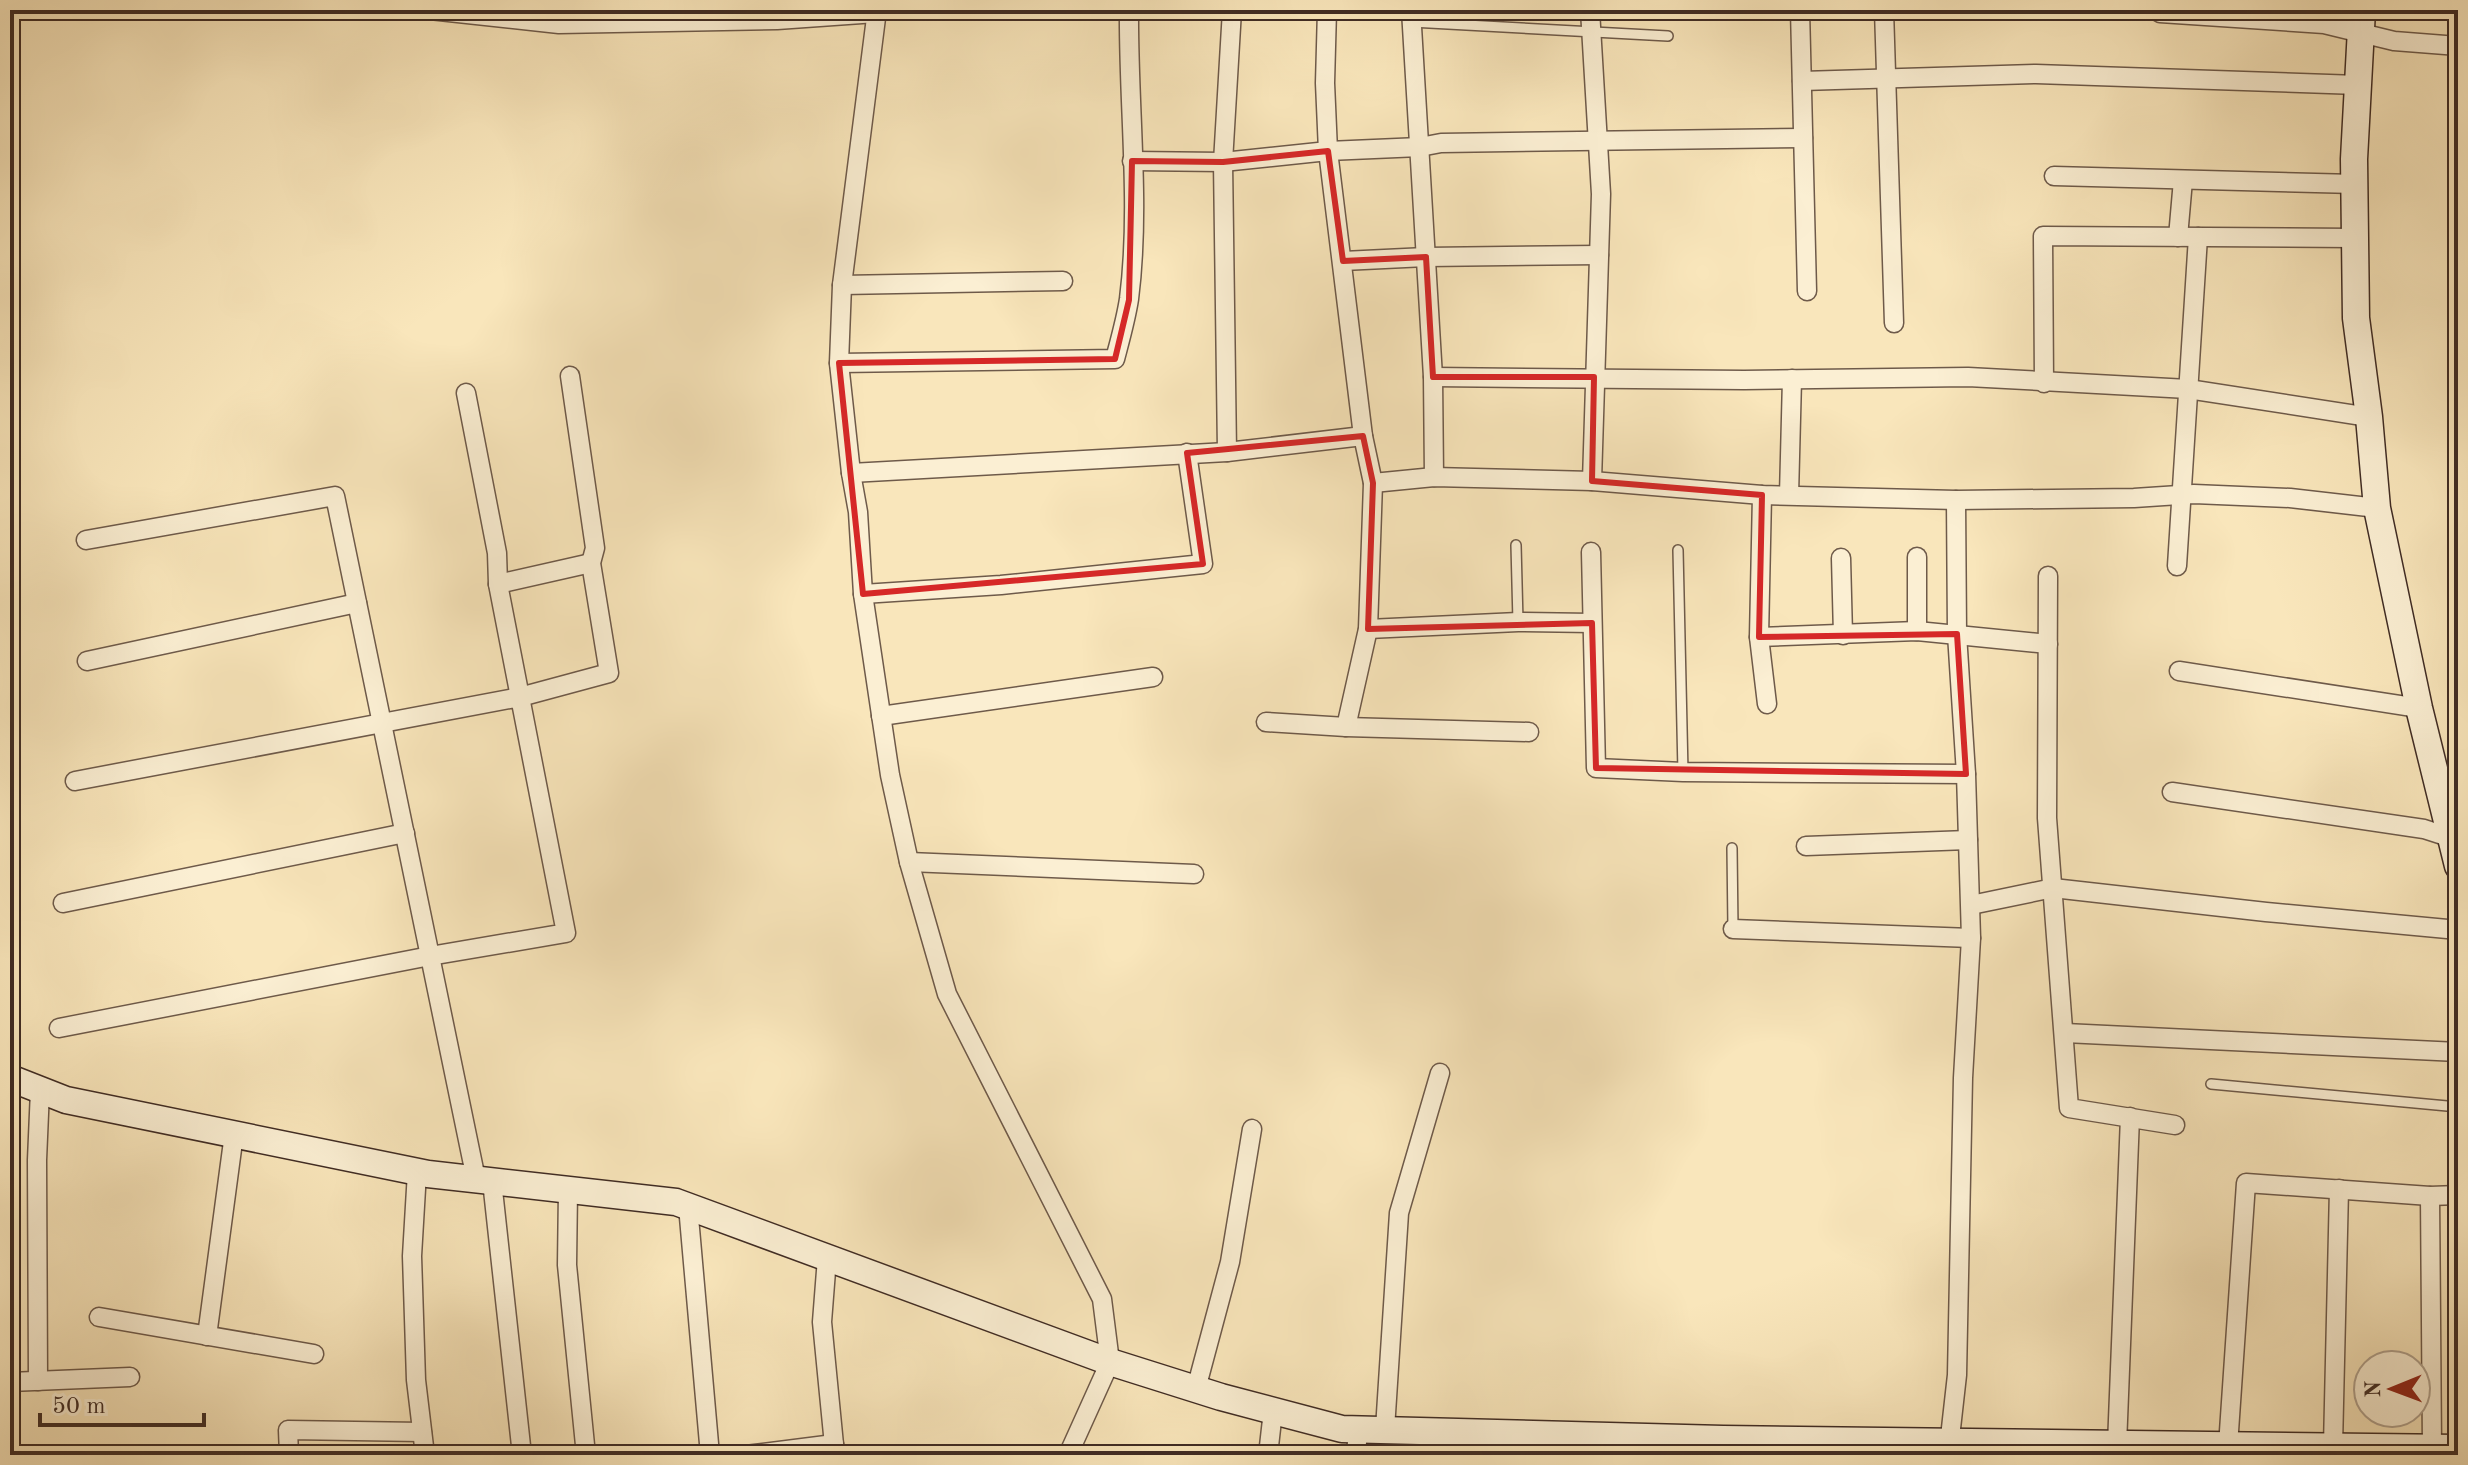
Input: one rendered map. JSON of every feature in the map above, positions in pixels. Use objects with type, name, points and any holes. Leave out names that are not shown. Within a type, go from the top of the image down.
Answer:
[{"type":"street","points":[[430,10],[559,24],[777,20],[876,12],[842,285],[839,363],[858,512],[863,594],[890,775],[909,862],[947,994],[1102,1299],[1110,1362],[1068,1455]]},
{"type":"street","points":[[839,363],[1115,359],[1129,300],[1133,207],[1129,10]]},
{"type":"street","points":[[1227,452],[1223,162],[1232,10]]},
{"type":"street","points":[[1327,10],[1325,83],[1328,151],[1363,436],[1373,483],[1368,629],[1346,727]]},
{"type":"street","points":[[1590,10],[1601,194],[1592,481]]},
{"type":"street","points":[[1800,10],[1807,291]]},
{"type":"street","points":[[1884,10],[1894,323]]},
{"type":"street","points":[[2161,10],[2160,13],[2324,24],[2362,22],[2394,41],[2458,46]]},
{"type":"street","points":[[1411,16],[1433,377],[1434,477]]},
{"type":"street","points":[[2362,22],[2355,184],[2356,318],[2377,508],[2419,708],[2455,840],[2458,866]]},
{"type":"street","points":[[1802,81],[2036,74],[2358,85]]},
{"type":"street","points":[[1132,161],[1223,162],[1441,143],[1803,138]]},
{"type":"street","points":[[2054,176],[2355,184]]},
{"type":"street","points":[[2178,237],[2183,180]]},
{"type":"street","points":[[2044,383],[2043,236],[2355,238]]},
{"type":"street","points":[[2177,566],[2198,237]]},
{"type":"street","points":[[1343,261],[1599,255]]},
{"type":"street","points":[[842,285],[1063,281]]},
{"type":"street","points":[[75,781],[520,697],[609,673],[591,563],[595,548],[570,376]]},
{"type":"street","points":[[1433,377],[1968,377],[2188,389],[2369,417]]},
{"type":"street","points":[[1789,495],[1792,379]]},
{"type":"street","points":[[59,1028],[430,956],[566,933],[498,584],[497,553],[466,393]]},
{"type":"street","points":[[851,473],[1227,452],[1363,436]]},
{"type":"street","points":[[863,594],[1001,585],[1203,564],[1187,453]]},
{"type":"street","points":[[1373,483],[1434,477],[1592,481],[1762,495],[1956,500],[2194,494],[2290,498],[2377,508]]},
{"type":"street","points":[[1762,495],[1759,637],[1767,704]]},
{"type":"street","points":[[86,540],[335,496],[430,956],[484,1180],[522,1455]]},
{"type":"street","points":[[1948,1449],[1957,1375],[1963,1078],[1971,938],[1966,774],[1957,634],[1956,500]]},
{"type":"street","points":[[1591,552],[1596,768],[1683,772],[1966,774]]},
{"type":"street","points":[[1917,557],[1917,631]]},
{"type":"street","points":[[1841,558],[1843,635]]},
{"type":"street","points":[[498,584],[591,563]]},
{"type":"street","points":[[2048,576],[2047,818],[2069,1108],[2175,1125]]},
{"type":"street","points":[[87,661],[357,603]]},
{"type":"street","points":[[1368,629],[1518,622],[1592,623]]},
{"type":"street","points":[[1759,637],[1917,631],[2048,644]]},
{"type":"street","points":[[2179,671],[2419,708]]},
{"type":"street","points":[[881,716],[1153,677]]},
{"type":"street","points":[[1266,722],[1529,732]]},
{"type":"street","points":[[2172,792],[2424,829],[2455,840]]},
{"type":"street","points":[[63,903],[405,833]]},
{"type":"street","points":[[1806,846],[1968,840]]},
{"type":"street","points":[[909,862],[1194,874]]},
{"type":"street","points":[[1971,905],[2053,888],[2458,930]]},
{"type":"street","points":[[1733,929],[1971,938]]},
{"type":"street","points":[[2065,1033],[2458,1052]]},
{"type":"street","points":[[1385,1429],[1399,1213],[1440,1073]]},
{"type":"street","points":[[10,1078],[66,1100],[417,1172],[676,1202],[1110,1362],[1342,1429],[1357,1442],[1385,1429],[1450,1443],[1948,1449],[2117,1445],[2180,1451],[2228,1446],[2333,1446],[2440,1450],[2430,1196]]},
{"type":"street","points":[[38,1381],[37,1160],[40,1090]]},
{"type":"street","points":[[2117,1445],[2130,1117]]},
{"type":"street","points":[[1196,1389],[1230,1262],[1252,1129]]},
{"type":"street","points":[[207,1336],[234,1134]]},
{"type":"street","points":[[417,1172],[412,1256],[416,1380],[425,1455]]},
{"type":"street","points":[[2228,1446],[2246,1183],[2430,1196],[2458,1195]]},
{"type":"street","points":[[2333,1446],[2339,1189]]},
{"type":"street","points":[[568,1190],[567,1265],[586,1455]]},
{"type":"street","points":[[688,1206],[710,1455]]},
{"type":"street","points":[[746,1455],[834,1450],[822,1322],[827,1258]]},
{"type":"street","points":[[99,1317],[314,1354]]},
{"type":"street","points":[[10,1382],[130,1377]]},
{"type":"street","points":[[1268,1455],[1273,1411]]},
{"type":"street","points":[[289,1455],[288,1430],[422,1432]]},
{"type":"lane","points":[[1411,16],[1668,36]]},
{"type":"lane","points":[[1516,545],[1518,622]]},
{"type":"lane","points":[[1678,550],[1683,772]]},
{"type":"lane","points":[[1732,848],[1733,929]]},
{"type":"lane","points":[[2211,1084],[2458,1107]]},
{"type":"highlighted area","points":[[1328,151],[1343,261],[1426,257],[1433,377],[1594,377],[1592,481],[1762,495],[1759,637],[1957,634],[1966,774],[1596,768],[1592,623],[1368,629],[1373,483],[1363,436],[1187,453],[1203,564],[863,594],[839,363],[1115,359],[1129,300],[1132,161],[1223,162]]}]
